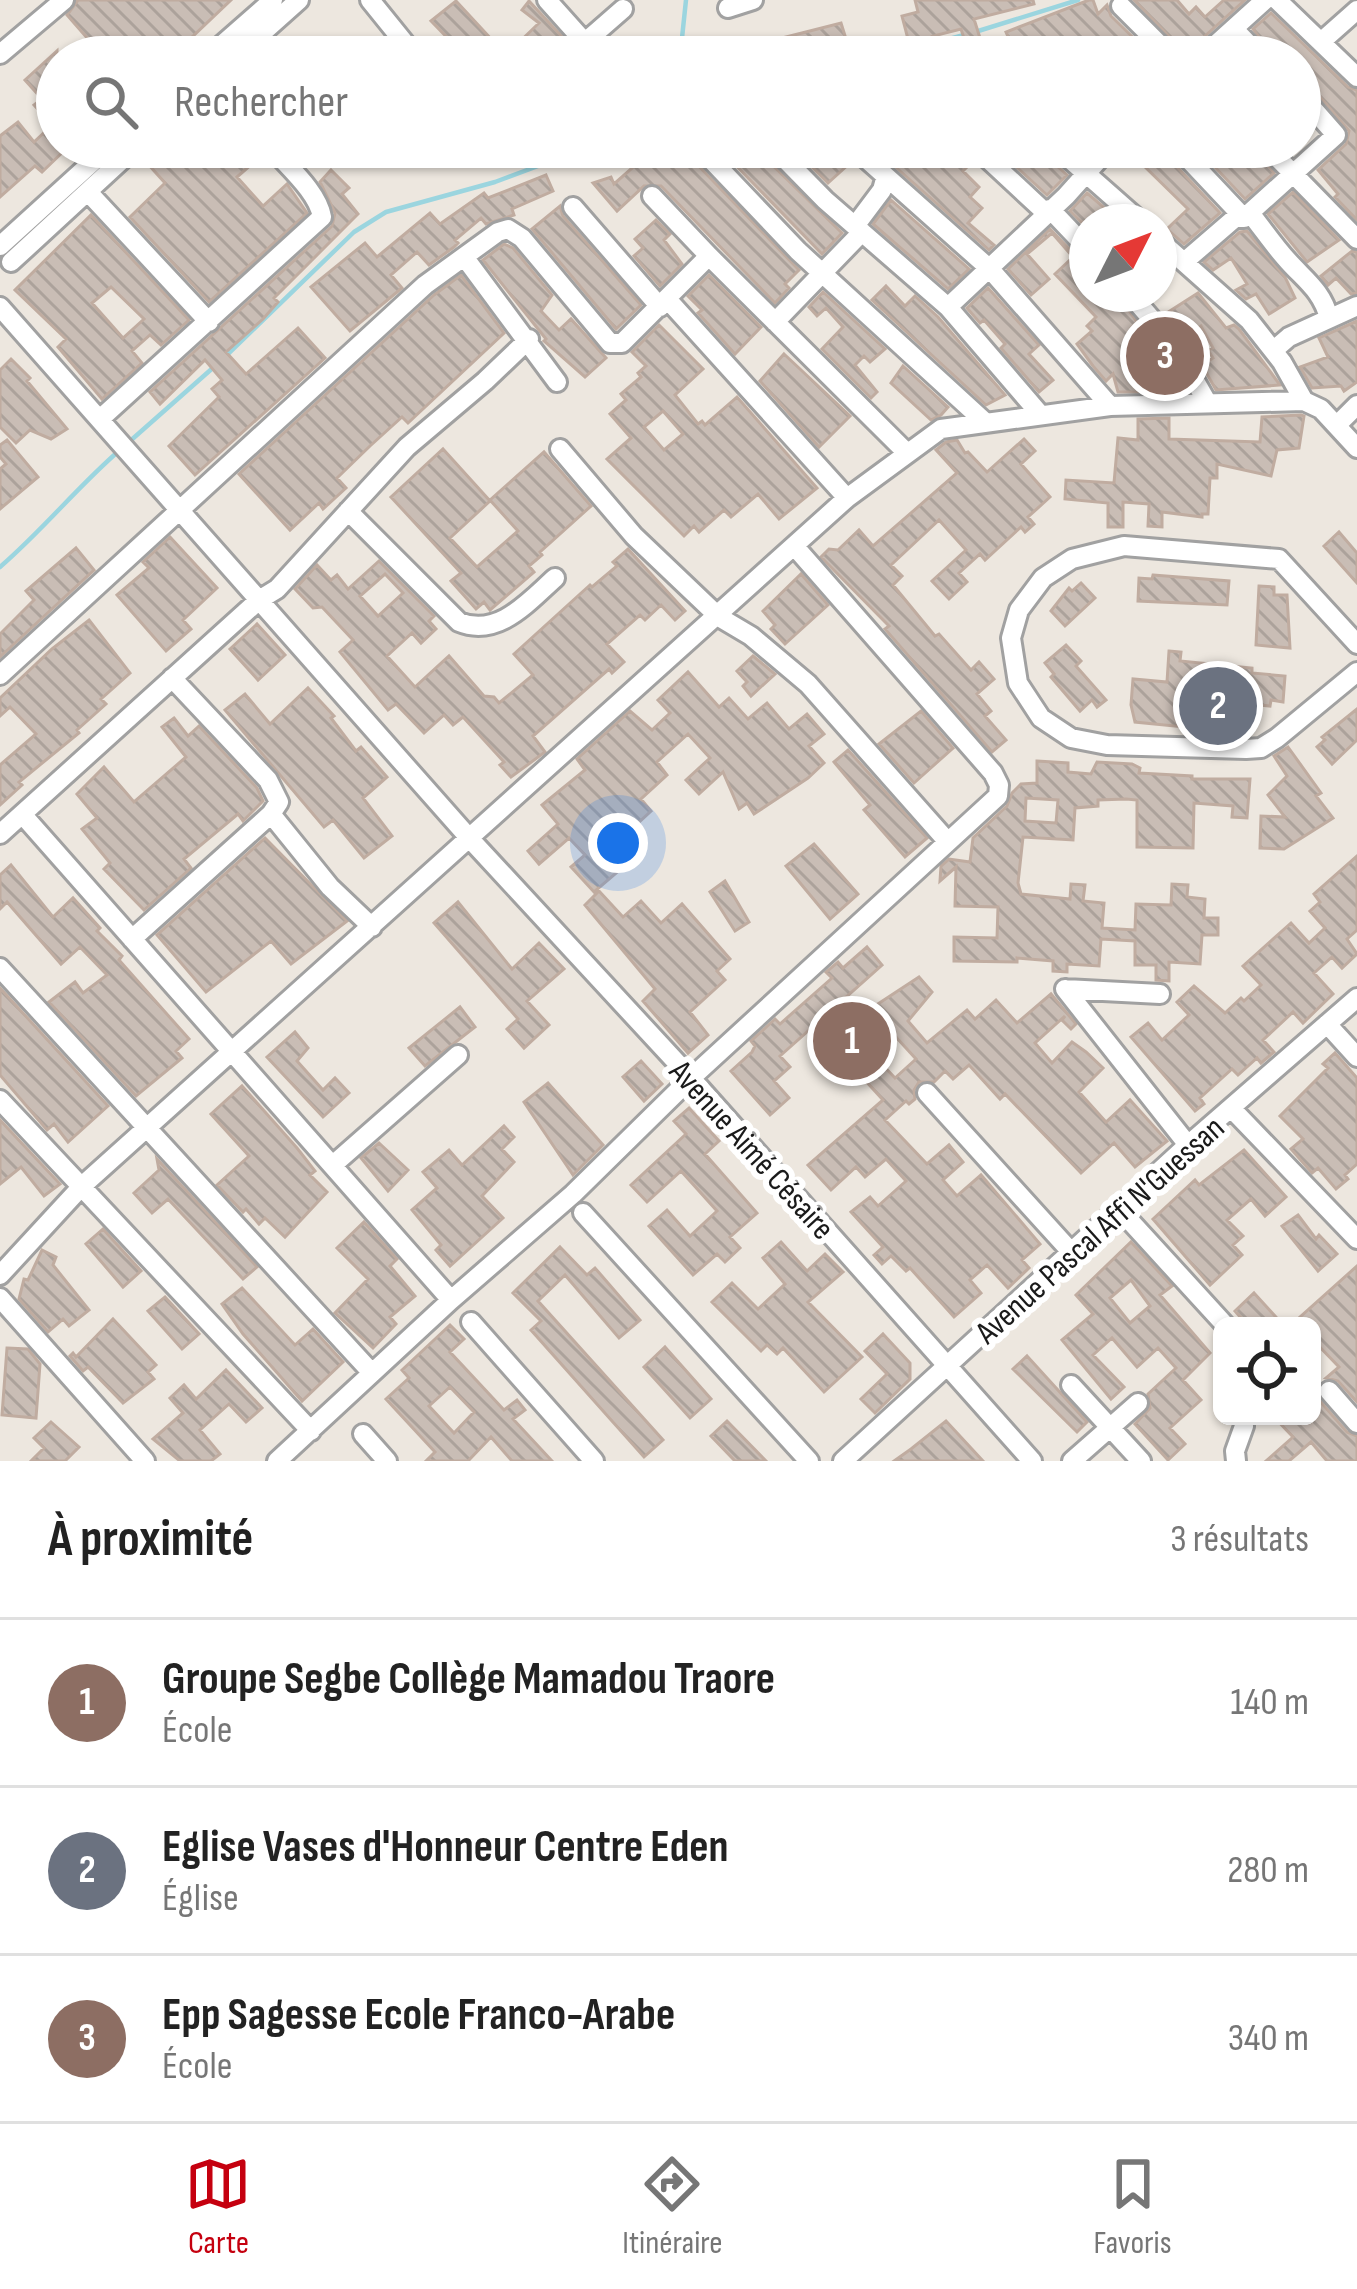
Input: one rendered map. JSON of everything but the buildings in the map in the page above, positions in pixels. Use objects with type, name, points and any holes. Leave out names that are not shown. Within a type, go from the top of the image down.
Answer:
[{"type":"street","points":[[0,54],[64,0]]},
{"type":"street","points":[[232,36],[272,0]]},
{"type":"street","points":[[259,36],[299,0]]},
{"type":"street","points":[[370,0],[399,36]]},
{"type":"street","points":[[547,0],[579,36]]},
{"type":"street","points":[[728,8],[753,0]]},
{"type":"street","points":[[1226,36],[1265,0]]},
{"type":"street","points":[[1277,0],[1317,36]]},
{"type":"street","points":[[1120,7],[1150,36]]},
{"type":"street","points":[[601,36],[623,9]]},
{"type":"street","points":[[1357,10],[1322,41],[1357,77]]},
{"type":"street","points":[[1234,29],[1241,36]]},
{"type":"street","points":[[1321,118],[1336,135],[1321,149]]},
{"type":"street","points":[[6,254],[89,168]]},
{"type":"street","points":[[6,254],[114,168]]},
{"type":"street","points":[[100,419],[322,217],[322,209],[290,168]]},
{"type":"street","points":[[719,168],[762,217],[986,423]]},
{"type":"street","points":[[795,168],[948,308],[1039,413]]},
{"type":"street","points":[[874,168],[989,269],[1111,406]]},
{"type":"street","points":[[999,168],[1069,231]]},
{"type":"street","points":[[1084,168],[1122,204]]},
{"type":"street","points":[[948,308],[1091,168]]},
{"type":"street","points":[[1198,168],[1311,281],[1324,299],[1329,318]]},
{"type":"street","points":[[1290,168],[1357,239]]},
{"type":"street","points":[[1184,262],[1301,168]]},
{"type":"street","points":[[775,322],[858,229],[885,179]]},
{"type":"street","points":[[88,192],[209,322]]},
{"type":"street","points":[[652,196],[907,453]]},
{"type":"street","points":[[572,207],[847,498]]},
{"type":"street","points":[[0,675],[425,285],[488,238],[508,230],[521,238],[610,343],[622,343],[710,256]]},
{"type":"street","points":[[1177,256],[1249,320],[1274,350],[1304,400]]},
{"type":"street","points":[[465,258],[557,382]]},
{"type":"street","points":[[1274,350],[1289,337],[1357,306]]},
{"type":"street","name":"Avenue Aimé Césaire","points":[[0,307],[1032,1461]]},
{"type":"street","points":[[1146,312],[1175,346],[1207,402]]},
{"type":"street","points":[[0,833],[259,600],[278,589],[407,447],[529,339]]},
{"type":"street","points":[[0,1275],[82,1186],[148,1126],[847,498],[940,430],[1111,406],[1304,400],[1321,409],[1357,448]]},
{"type":"street","points":[[1336,424],[1357,405]]},
{"type":"street","points":[[560,449],[634,536],[719,617],[752,636],[808,685],[948,842]]},
{"type":"street","points":[[348,511],[459,622],[473,628],[508,618],[555,578]]},
{"type":"street","points":[[1357,644],[1279,559],[1124,546],[1072,559],[1043,578],[1019,610],[1011,638],[1018,683],[1041,718],[1071,738],[1107,746],[1262,748],[1357,672]]},
{"type":"street","points":[[278,1461],[573,1194],[691,1078],[998,796],[993,773],[796,548]]},
{"type":"street","points":[[132,939],[279,802],[268,781],[172,678]]},
{"type":"street","points":[[22,814],[451,1300]]},
{"type":"street","points":[[271,814],[331,887],[372,927]]},
{"type":"street","points":[[0,968],[372,1373]]},
{"type":"street","points":[[1160,994],[1065,989],[1188,1145]]},
{"type":"street","name":"Avenue Pascal Affi N'Guessan","points":[[843,1461],[1188,1145],[1357,998]]},
{"type":"street","points":[[1327,1024],[1357,1057]]},
{"type":"street","points":[[334,1164],[458,1054]]},
{"type":"street","points":[[927,1093],[1073,1254]]},
{"type":"street","points":[[0,1100],[311,1431]]},
{"type":"street","points":[[1231,1108],[1357,1239]]},
{"type":"street","points":[[1120,1210],[1218,1317]]},
{"type":"street","points":[[584,1213],[809,1461]]},
{"type":"street","points":[[0,1298],[145,1461]]},
{"type":"street","points":[[471,1322],[594,1461]]},
{"type":"street","points":[[1071,1385],[1141,1461]]},
{"type":"street","points":[[1329,1390],[1357,1423]]},
{"type":"street","points":[[1072,1461],[1138,1403]]},
{"type":"street","points":[[1236,1461],[1244,1426]]},
{"type":"street","points":[[363,1434],[387,1461]]},
{"type":"waterway","points":[[682,36],[686,0]]},
{"type":"waterway","points":[[975,32],[1078,0]]},
{"type":"waterway","points":[[224,358],[354,232],[386,212],[533,168]]},
{"type":"waterway","points":[[129,442],[215,366]]},
{"type":"waterway","points":[[0,567],[121,449]]},
{"type":"place","name":"Epp Sagesse Ecole Franco-Arabe","points":[[1165,356]]},
{"type":"place","name":"Eglise Vases d'Honneur Centre Eden","points":[[1218,706]]},
{"type":"place","name":"Groupe Segbe Collège Mamadou Traore","points":[[852,1041]]}]
